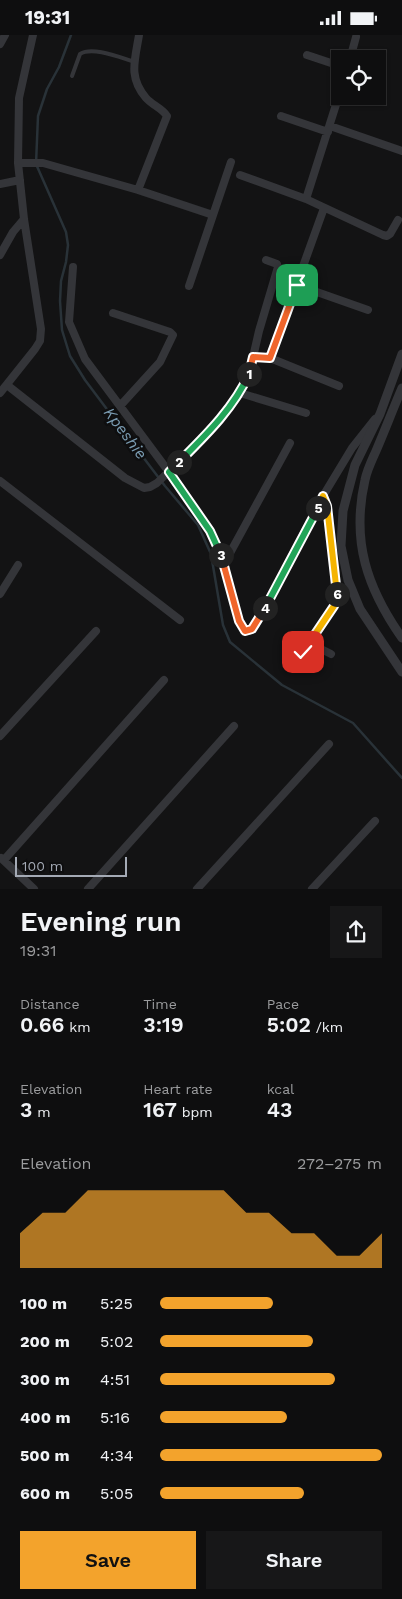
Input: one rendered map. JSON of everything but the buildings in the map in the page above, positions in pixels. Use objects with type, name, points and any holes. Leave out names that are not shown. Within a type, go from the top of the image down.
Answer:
[{"type":"street","points":[[0,43],[5,35]]},
{"type":"street","points":[[0,393],[40,341],[41,329],[24,219],[18,163],[19,98],[34,35]]},
{"type":"street","points":[[138,190],[167,116],[148,100],[134,77],[139,35]]},
{"type":"street","points":[[352,50],[356,37]]},
{"type":"street","points":[[307,55],[331,63]]},
{"type":"street","points":[[306,199],[336,105]]},
{"type":"street","points":[[281,116],[402,151]]},
{"type":"street","points":[[189,286],[231,162]]},
{"type":"street","points":[[18,163],[43,163],[138,190],[213,215]]},
{"type":"street","points":[[240,175],[306,199],[387,236],[398,220]]},
{"type":"street","points":[[0,184],[20,180]]},
{"type":"street","points":[[270,358],[324,208]]},
{"type":"street","points":[[0,255],[12,232],[24,219]]},
{"type":"street","points":[[7,385],[125,478],[144,488],[150,487],[167,474],[199,442],[240,393],[248,375],[278,267],[266,259]]},
{"type":"street","points":[[73,267],[69,322],[85,359],[210,531],[224,564],[239,621],[245,631],[249,631],[256,625],[323,496],[352,448],[380,414]]},
{"type":"street","points":[[297,285],[368,310]]},
{"type":"street","points":[[113,313],[170,332],[173,335],[160,362],[120,406]]},
{"type":"street","points":[[402,354],[380,414],[355,465],[343,511],[341,545],[348,580],[360,609],[402,672]]},
{"type":"street","points":[[253,357],[270,358],[339,386]]},
{"type":"street","points":[[402,387],[365,479],[360,518],[363,559],[372,587],[387,617],[402,638]]},
{"type":"street","points":[[240,393],[306,413]]},
{"type":"street","points":[[224,564],[290,443]]},
{"type":"street","points":[[0,481],[180,620]]},
{"type":"street","points":[[296,662],[334,606],[337,596],[327,506],[323,496]]},
{"type":"street","points":[[0,594],[18,565]]},
{"type":"street","points":[[0,736],[96,631]]},
{"type":"street","points":[[311,641],[313,645],[331,655]]},
{"type":"street","points":[[34,889],[2,859],[164,680]]},
{"type":"street","points":[[88,889],[234,726]]},
{"type":"street","points":[[197,889],[329,744]]},
{"type":"street","points":[[312,889],[375,821]]},
{"type":"lane","points":[[72,76],[80,54],[86,51],[135,62]]},
{"type":"waterway","name":"Kpeshie","points":[[71,35],[59,67],[47,89],[38,116],[36,164],[66,232],[68,245],[61,281],[60,301],[62,330],[70,356],[85,380],[124,432],[165,486],[198,525],[211,554],[223,625],[230,642],[282,685],[353,723],[402,778]]},
{"type":"route","points":[[297,285],[270,358],[253,357],[240,393],[199,442],[169,472],[210,531],[220,552],[239,621],[245,631],[249,631],[256,625],[323,496],[327,506],[337,596],[334,606],[303,652]]}]
